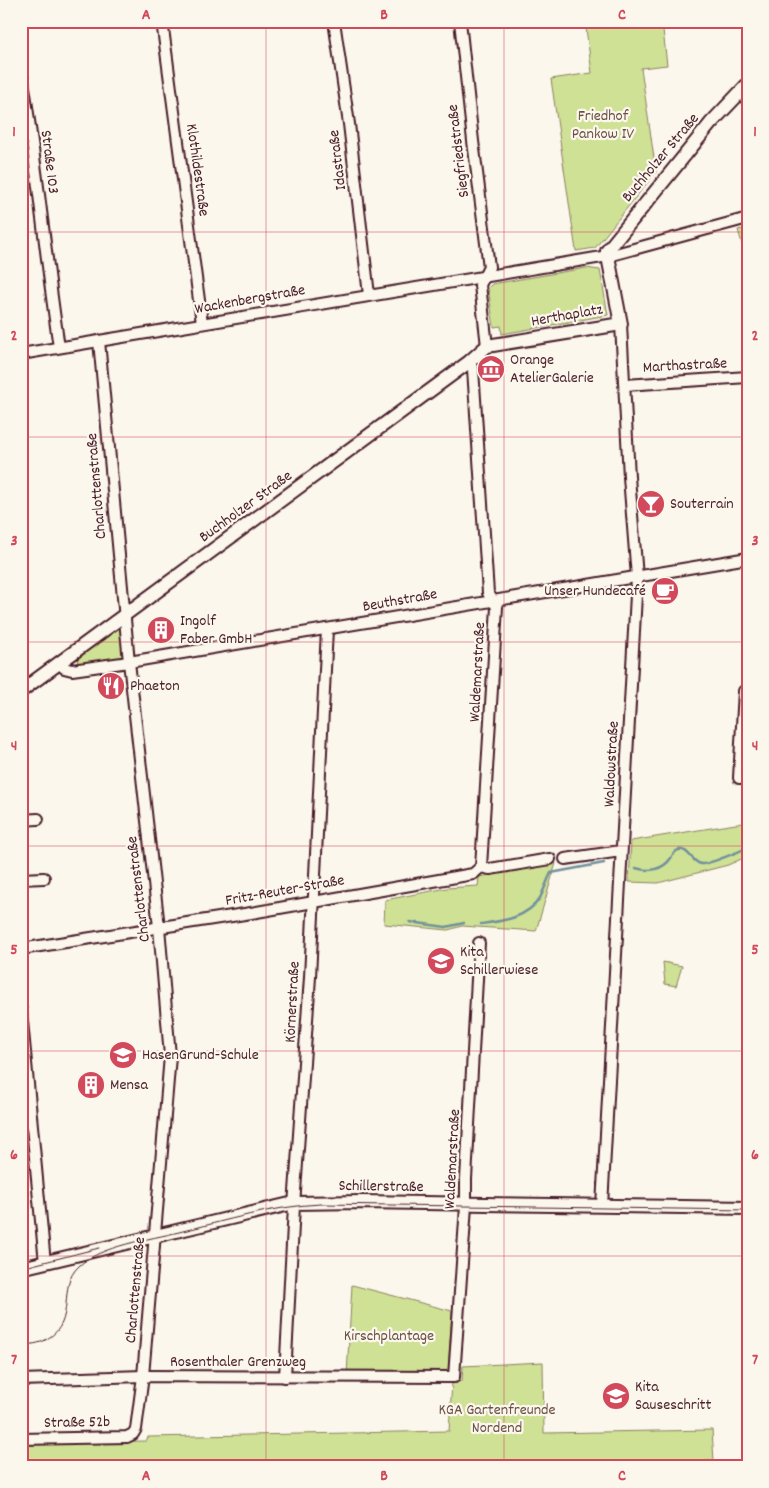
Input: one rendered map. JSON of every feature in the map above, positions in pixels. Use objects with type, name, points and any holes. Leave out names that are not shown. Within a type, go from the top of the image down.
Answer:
[{"type":"street","name":"Klothildestraße","points":[[162,21],[202,323]]},
{"type":"street","name":"Idastraße","points":[[334,21],[349,124],[369,295]]},
{"type":"street","name":"Siegfriedstraße","points":[[460,21],[489,267],[484,276]]},
{"type":"street","name":"Straße 103","points":[[21,69],[34,152],[44,247],[59,347]]},
{"type":"street","name":"Buchholzer Straße","points":[[608,256],[607,251],[655,190],[711,123],[748,84]]},
{"type":"street","points":[[487,346],[480,285],[484,276],[608,256],[748,218]]},
{"type":"street","name":"Herthaplatz","points":[[487,346],[621,324],[608,256]]},
{"type":"street","name":"Wackenbergstraße","points":[[21,354],[484,276]]},
{"type":"street","name":"Waldowstraße","points":[[602,1206],[637,577],[621,324]]},
{"type":"street","name":"Charlottenstraße","points":[[99,341],[129,662],[159,927],[170,1056],[143,1376],[137,1427],[133,1434]]},
{"type":"street","name":"Buchholzer Straße","points":[[21,691],[469,362],[487,346]]},
{"type":"street","name":"Waldemarstraße","points":[[469,362],[473,369],[488,592],[497,607],[481,867]]},
{"type":"street","name":"Marthastraße","points":[[625,385],[748,377]]},
{"type":"street","name":"Beuthstraße","points":[[60,664],[64,668],[72,670],[129,662],[748,558]]},
{"type":"street","name":"Körnerstraße","points":[[285,1377],[322,753],[327,629]]},
{"type":"street","points":[[748,691],[744,691],[739,778],[748,778]]},
{"type":"street","points":[[21,820],[38,819]]},
{"type":"street","points":[[565,859],[622,851]]},
{"type":"street","name":"Fritz-Reuter-Straße","points":[[21,945],[21,949],[313,902],[473,874],[481,867],[490,869],[550,859]]},
{"type":"street","points":[[21,879],[44,878]]},
{"type":"street","name":"Waldemarstraße","points":[[454,1377],[466,1204],[479,942]]},
{"type":"street","points":[[21,1010],[45,1263]]},
{"type":"street","name":"Schillerstraße","points":[[21,1268],[294,1203],[748,1208]]},
{"type":"street","name":"Rosenthaler Grenzweg","points":[[21,1380],[143,1376],[454,1377]]},
{"type":"street","name":"Straße 52b","points":[[21,1439],[127,1437],[133,1434]]},
{"type":"green space","name":"Friedhof Pankow IV","points":[[585,21],[662,21],[667,65],[641,68],[656,172],[595,248],[576,251],[551,79],[592,73]]},
{"type":"green space","points":[[748,228],[748,251],[744,250],[738,230]]},
{"type":"green space","points":[[586,268],[600,270],[608,315],[502,334],[501,326],[494,327],[488,288],[492,284]]},
{"type":"green space","points":[[119,627],[121,628],[123,659],[81,665],[78,663],[77,657]]},
{"type":"green space","points":[[748,822],[748,856],[728,865],[658,883],[629,882],[631,841]]},
{"type":"green space","points":[[556,863],[536,931],[462,926],[448,930],[384,924],[385,900],[447,888],[478,886],[479,877]]},
{"type":"green space","points":[[663,962],[682,966],[676,986],[665,984]]},
{"type":"green space","name":"Kirschplantage","points":[[352,1285],[452,1311],[448,1373],[347,1375]]},
{"type":"green space","name":"KGA Gartenfreunde Nordend","points":[[543,1362],[544,1433],[712,1430],[714,1461],[705,1461],[705,1467],[21,1467],[21,1443],[146,1441],[148,1437],[449,1431],[452,1382],[462,1381],[463,1366]]},
{"type":"waterway","points":[[636,868],[651,870],[660,867],[668,862],[675,852],[679,850],[685,851],[695,861],[704,864],[748,847]]},
{"type":"waterway","points":[[481,924],[506,920],[521,914],[535,905],[551,873],[604,863]]},
{"type":"waterway","points":[[410,922],[446,927],[464,923]]},
{"type":"tram line","points":[[21,1344],[41,1342],[56,1332],[65,1314],[72,1274],[88,1259],[126,1244],[267,1211],[321,1204],[748,1210]]},
{"type":"tram line","points":[[21,1268],[99,1248]]},
{"type":"place","name":"Orange AtelierGalerie","points":[[491,369]]},
{"type":"place","name":"Souterrain","points":[[651,504]]},
{"type":"place","name":"Unser Hundecafé","points":[[665,591]]},
{"type":"place","name":"Ingolf Faber GmbH","points":[[161,630]]},
{"type":"place","name":"Phaeton","points":[[111,686]]},
{"type":"place","name":"Kita Schillerwiese","points":[[441,961]]},
{"type":"place","name":"HasenGrund-Schule","points":[[123,1055]]},
{"type":"place","name":"Mensa","points":[[91,1085]]},
{"type":"place","name":"Kita Sauseschritt","points":[[616,1396]]}]
